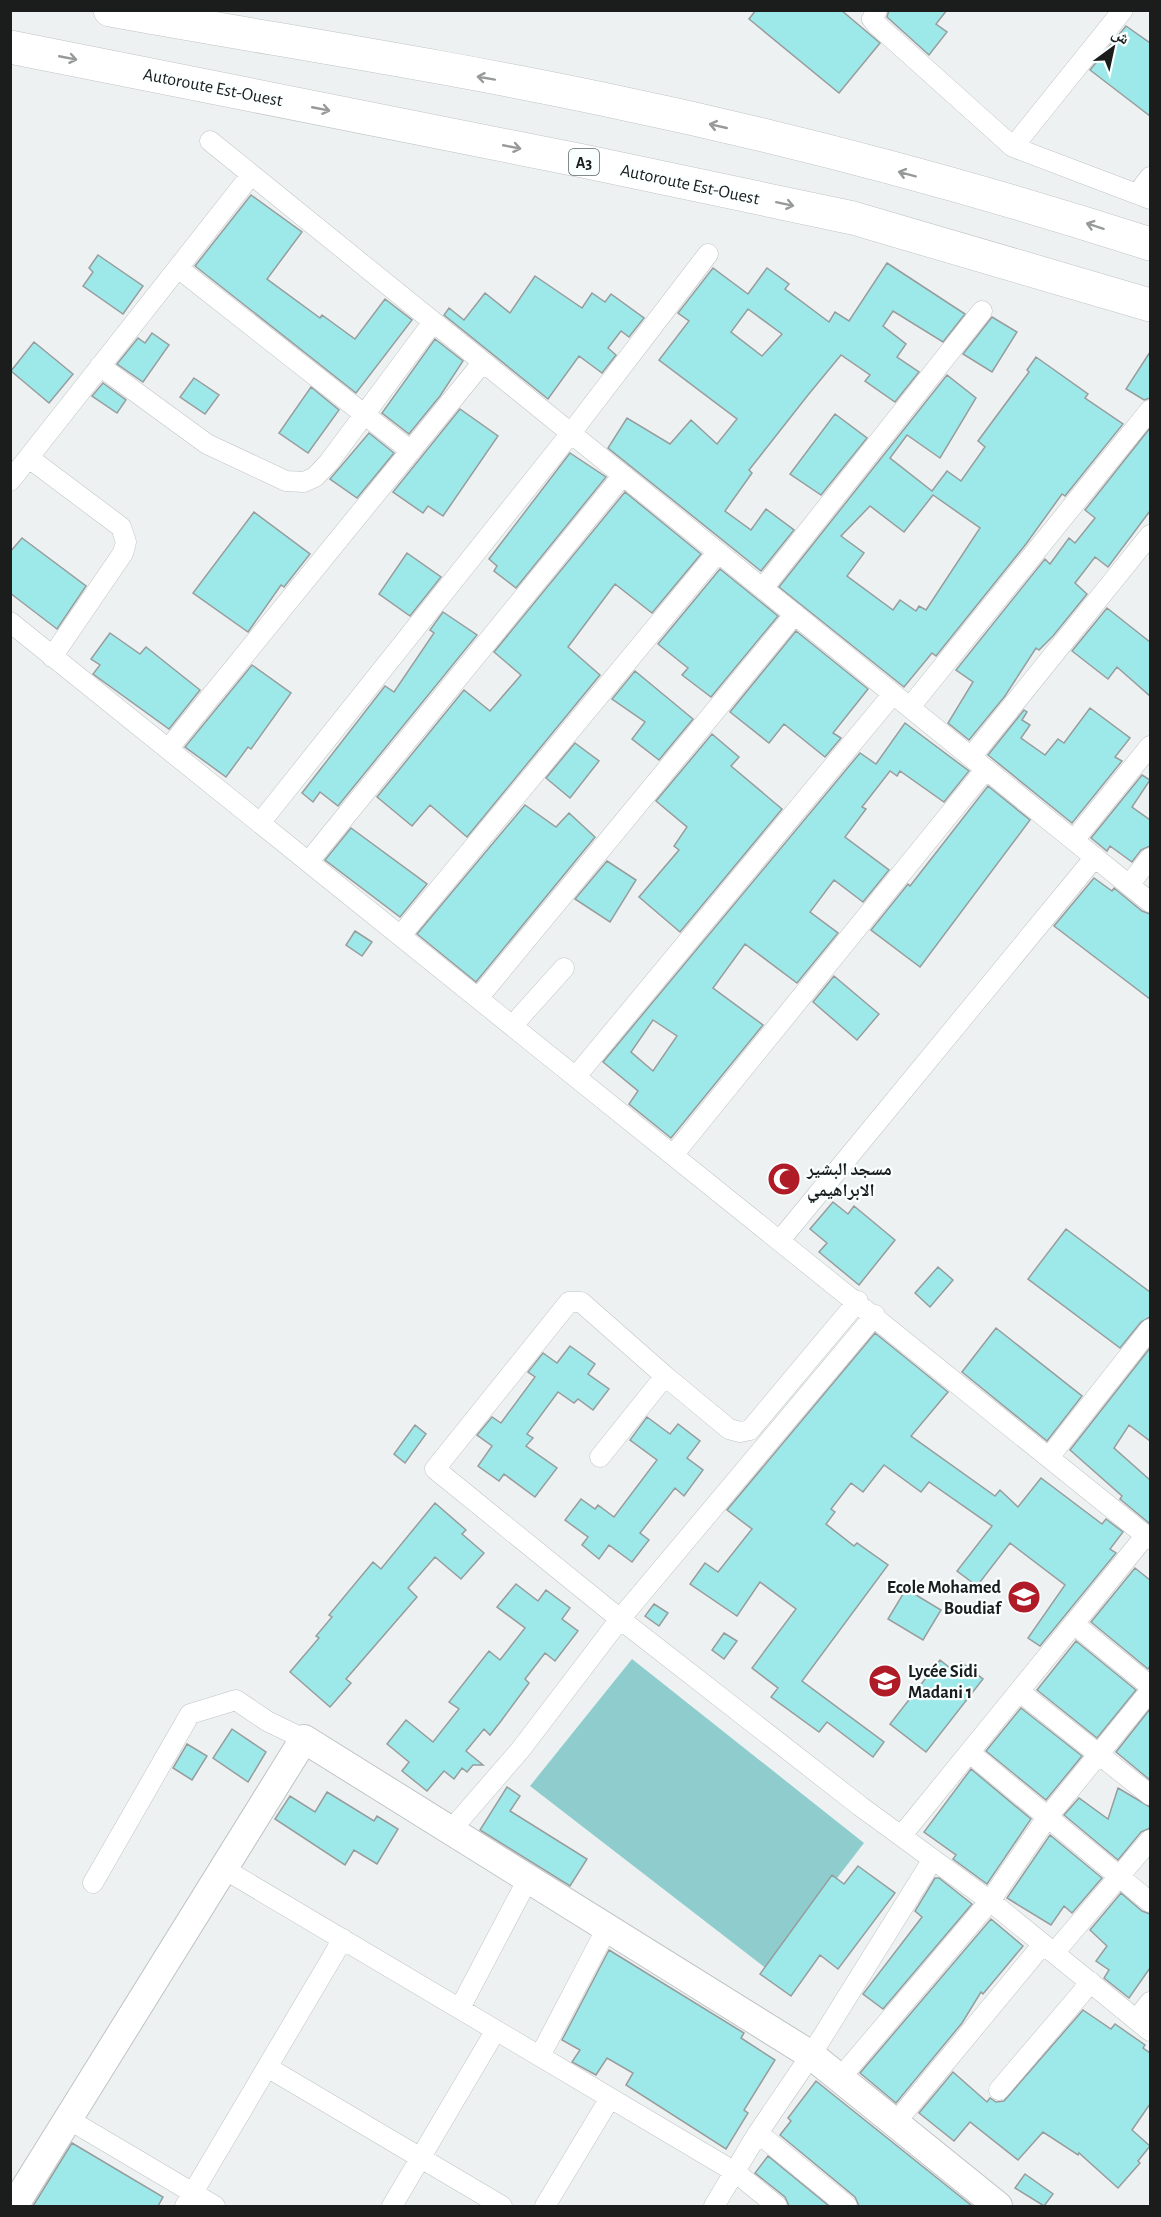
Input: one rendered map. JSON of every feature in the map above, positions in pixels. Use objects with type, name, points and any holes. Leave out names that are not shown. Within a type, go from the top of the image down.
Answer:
[{"type":"highway","points":[[110,10],[606,100],[834,154],[1054,213],[1150,244]]},
{"type":"highway","name":"Autoroute Est-Ouest","points":[[10,47],[583,161],[853,218],[1150,305]]},
{"type":"street","points":[[877,10],[872,19],[876,24],[1013,147],[1144,197],[1150,177]]},
{"type":"street","points":[[1013,147],[1123,10]]},
{"type":"street","points":[[210,141],[1150,902]]},
{"type":"street","points":[[10,481],[251,175]]},
{"type":"street","points":[[260,823],[571,433],[708,254]]},
{"type":"street","points":[[178,268],[411,451]]},
{"type":"street","points":[[762,588],[982,311]]},
{"type":"street","points":[[100,366],[207,444],[286,481],[304,482],[315,477],[434,322]]},
{"type":"street","points":[[168,749],[463,387],[490,368]]},
{"type":"street","points":[[910,708],[1150,410]]},
{"type":"street","points":[[29,458],[121,527],[126,542],[123,553],[52,657]]},
{"type":"street","points":[[309,861],[623,475]]},
{"type":"street","points":[[674,1154],[979,763],[1150,535]]},
{"type":"street","points":[[400,934],[718,552]]},
{"type":"street","points":[[479,997],[795,614]]},
{"type":"street","points":[[10,622],[781,1239],[1148,1537],[902,1835]]},
{"type":"street","points":[[577,1075],[893,694]]},
{"type":"street","points":[[1074,840],[1150,746]]},
{"type":"street","points":[[781,1239],[1095,857]]},
{"type":"street","points":[[1129,885],[1150,858]]},
{"type":"street","points":[[513,1025],[564,968]]},
{"type":"street","points":[[858,1301],[750,1430],[740,1432],[729,1429],[581,1302],[569,1302],[435,1469],[620,1619],[860,1806],[990,1901],[1144,2025],[1150,2002]]},
{"type":"street","points":[[451,1830],[521,1749],[620,1619],[875,1315]]},
{"type":"street","points":[[1050,1456],[1150,1329]]},
{"type":"street","points":[[600,1457],[665,1376]]},
{"type":"street","points":[[1074,1624],[1150,1686]]},
{"type":"street","points":[[842,2077],[990,1901],[1046,1819],[1150,1691]]},
{"type":"street","points":[[1020,1692],[1150,1795]]},
{"type":"street","points":[[93,1883],[190,1713],[236,1700],[529,1877],[811,2055],[842,2077],[998,2206]]},
{"type":"street","points":[[14,2206],[304,1739]]},
{"type":"street","points":[[970,1753],[1046,1819],[1150,1902]]},
{"type":"street","points":[[896,2122],[1048,1948],[1121,1877],[1150,1840]]},
{"type":"street","points":[[714,2206],[933,1859]]},
{"type":"street","points":[[224,1869],[735,2172],[777,2206]]},
{"type":"street","points":[[460,2008],[529,1877]]},
{"type":"street","points":[[540,2056],[608,1926]]},
{"type":"street","points":[[189,2200],[343,1939]]},
{"type":"street","points":[[999,2090],[1091,1982]]},
{"type":"street","points":[[392,2206],[496,2030]]},
{"type":"street","points":[[267,2067],[502,2206]]},
{"type":"street","points":[[545,2206],[609,2098]]},
{"type":"street","points":[[68,2119],[189,2200],[215,2206]]},
{"type":"street","points":[[758,2133],[847,2206]]},
{"type":"shaded area","points":[[632,1659],[864,1843],[767,1969],[530,1786]]},
{"type":"building","points":[[756,10],[841,10],[880,43],[839,93],[749,19]]},
{"type":"building","points":[[889,10],[947,10],[936,24],[947,32],[929,55],[887,17]]},
{"type":"building","points":[[1126,26],[1150,43],[1150,116],[1090,70]]},
{"type":"building","points":[[251,195],[302,232],[267,279],[320,318],[322,315],[355,339],[385,299],[412,320],[356,393],[195,266]]},
{"type":"building","points":[[98,255],[143,286],[123,314],[83,286],[93,272],[89,268]]},
{"type":"building","points":[[887,263],[965,314],[943,342],[893,311],[883,326],[906,344],[897,357],[919,372],[895,402],[865,381],[870,375],[841,355],[808,395],[749,470],[752,473],[725,511],[751,530],[766,509],[794,530],[761,571],[608,448],[627,418],[670,444],[691,420],[717,444],[737,419],[659,360],[689,321],[678,313],[713,268],[748,294],[767,268],[789,284],[785,289],[829,322],[835,312],[849,321]],"holes":[[[748,309],[782,334],[762,356],[731,332]]]},
{"type":"building","points":[[535,276],[582,308],[592,293],[605,302],[611,294],[644,318],[629,337],[621,331],[608,348],[616,355],[602,373],[579,356],[548,399],[444,315],[449,308],[464,320],[485,293],[510,313]]},
{"type":"building","points":[[992,317],[1017,332],[992,372],[963,354]]},
{"type":"building","points":[[152,333],[169,345],[143,382],[117,364],[138,338],[145,343]]},
{"type":"building","points":[[435,339],[463,361],[440,396],[409,434],[382,413]]},
{"type":"building","points":[[34,342],[73,374],[49,403],[11,371]]},
{"type":"building","points":[[1150,352],[1150,398],[1144,400],[1126,389]]},
{"type":"building","points":[[1036,357],[1088,394],[1085,398],[1123,424],[1065,496],[1062,494],[1026,544],[936,656],[932,653],[904,687],[779,587],[947,375],[976,398],[940,458],[907,435],[890,458],[932,491],[947,471],[961,481],[985,447],[978,441],[1029,372],[1027,370]],"holes":[[[933,495],[980,528],[926,610],[919,606],[916,611],[900,600],[893,610],[847,576],[864,553],[841,536],[870,506],[904,532]]]},
{"type":"building","points":[[194,378],[219,395],[205,414],[180,397]]},
{"type":"building","points":[[103,383],[126,400],[117,413],[92,396]]},
{"type":"building","points":[[311,387],[339,410],[308,453],[279,433]]},
{"type":"building","points":[[460,409],[498,436],[443,516],[428,506],[423,513],[393,492]]},
{"type":"building","points":[[835,414],[867,438],[821,495],[790,474]]},
{"type":"building","points":[[1150,428],[1150,511],[1108,567],[1095,557],[1075,583],[1087,594],[1053,636],[1039,650],[1036,648],[1005,696],[969,740],[948,723],[973,682],[956,670],[1045,559],[1050,564],[1069,538],[1075,543],[1095,518],[1085,510]]},
{"type":"building","points":[[369,433],[394,453],[357,498],[330,479]]},
{"type":"building","points":[[570,453],[606,477],[516,588],[494,571],[497,566],[489,559]]},
{"type":"building","points":[[625,492],[701,554],[652,613],[615,584],[568,647],[600,675],[467,837],[430,805],[412,826],[377,797],[464,690],[490,711],[521,675],[494,652]]},
{"type":"building","points":[[254,512],[310,554],[284,587],[281,585],[248,632],[193,593]]},
{"type":"building","points":[[22,538],[86,586],[57,629],[10,593],[10,552]]},
{"type":"building","points":[[407,553],[441,577],[410,616],[379,594]]},
{"type":"building","points":[[720,569],[778,616],[711,697],[682,675],[688,668],[658,644]]},
{"type":"building","points":[[1107,608],[1150,642],[1150,696],[1117,667],[1108,679],[1072,651]]},
{"type":"building","points":[[443,612],[477,635],[338,806],[320,792],[313,802],[302,793],[385,686],[394,692],[434,633],[430,630]]},
{"type":"building","points":[[796,631],[868,689],[833,733],[841,738],[825,757],[784,724],[769,743],[730,712]]},
{"type":"building","points":[[110,633],[140,654],[146,647],[200,690],[169,729],[93,674],[100,665],[91,659]]},
{"type":"building","points":[[252,665],[291,693],[251,749],[248,747],[226,777],[185,747]]},
{"type":"building","points":[[635,671],[693,719],[659,760],[632,739],[645,722],[612,699]]},
{"type":"building","points":[[1090,708],[1130,738],[1115,757],[1122,761],[1072,823],[988,755],[1024,710],[1027,712],[1022,720],[1030,725],[1021,738],[1045,755],[1058,739],[1064,743]]},
{"type":"building","points":[[905,723],[969,771],[944,802],[900,771],[897,776],[890,771],[862,807],[866,809],[845,837],[889,870],[863,902],[834,880],[810,912],[838,933],[797,983],[745,944],[713,988],[763,1025],[671,1138],[629,1104],[638,1091],[603,1062],[860,753],[876,764]],"holes":[[[653,1020],[677,1036],[653,1071],[631,1052]]]},
{"type":"building","points":[[712,734],[739,757],[731,766],[782,809],[680,932],[639,897],[679,850],[674,846],[687,827],[656,801]]},
{"type":"building","points":[[575,743],[599,761],[570,798],[546,778]]},
{"type":"building","points":[[1142,775],[1150,780],[1132,807],[1150,820],[1150,846],[1141,850],[1132,862],[1110,846],[1107,851],[1091,838]]},
{"type":"building","points":[[988,786],[1030,820],[920,967],[871,930],[908,884],[910,886]]},
{"type":"building","points":[[525,805],[556,827],[569,813],[595,837],[476,982],[417,934]]},
{"type":"building","points":[[351,828],[427,884],[400,917],[325,860]]},
{"type":"building","points":[[607,861],[636,880],[610,922],[575,899]]},
{"type":"building","points":[[1094,878],[1112,891],[1114,888],[1142,911],[1150,914],[1150,999],[1054,926]]},
{"type":"building","points":[[355,931],[372,942],[362,956],[346,945]]},
{"type":"building","points":[[834,976],[879,1014],[857,1040],[813,1002]]},
{"type":"building","points":[[833,1202],[848,1214],[854,1206],[895,1240],[859,1285],[819,1252],[827,1243],[810,1229]]},
{"type":"building","points":[[1066,1229],[1150,1292],[1150,1317],[1141,1322],[1120,1348],[1028,1279]]},
{"type":"building","points":[[938,1267],[953,1280],[930,1307],[915,1293]]},
{"type":"building","points":[[996,1328],[1082,1396],[1047,1441],[962,1372]]},
{"type":"building","points":[[875,1333],[948,1392],[911,1436],[995,1496],[1000,1490],[1018,1507],[1041,1478],[1102,1524],[1106,1519],[1123,1532],[1110,1549],[1116,1553],[1040,1646],[1028,1638],[1065,1585],[1010,1543],[977,1586],[957,1571],[992,1526],[929,1482],[921,1492],[884,1465],[863,1492],[851,1483],[831,1509],[835,1512],[826,1524],[854,1546],[857,1543],[888,1565],[802,1681],[884,1742],[873,1757],[827,1722],[819,1732],[771,1697],[778,1688],[752,1668],[796,1609],[760,1582],[737,1616],[690,1584],[705,1563],[718,1572],[752,1529],[727,1510]]},
{"type":"building","points":[[570,1346],[595,1364],[588,1374],[609,1389],[593,1410],[578,1399],[574,1403],[558,1392],[527,1434],[533,1438],[526,1446],[557,1468],[535,1497],[504,1474],[499,1481],[478,1466],[492,1446],[477,1435],[492,1417],[501,1423],[535,1377],[528,1372],[543,1353],[557,1363]]},
{"type":"building","points":[[1150,1348],[1150,1441],[1129,1425],[1114,1448],[1150,1480],[1150,1524],[1120,1499],[1122,1496],[1070,1450]]},
{"type":"building","points":[[647,1417],[670,1434],[678,1424],[700,1441],[687,1458],[703,1470],[684,1496],[675,1488],[640,1533],[649,1540],[632,1562],[609,1545],[599,1559],[582,1545],[588,1537],[565,1520],[581,1499],[595,1509],[598,1505],[614,1517],[657,1460],[630,1440]]},
{"type":"building","points":[[415,1425],[426,1434],[405,1463],[394,1454]]},
{"type":"building","points":[[435,1503],[466,1530],[462,1534],[484,1553],[461,1579],[435,1557],[408,1588],[417,1597],[346,1679],[351,1683],[330,1707],[290,1672],[319,1638],[316,1636],[332,1617],[329,1615],[373,1562],[381,1569]]},
{"type":"building","points":[[1135,1568],[1150,1580],[1150,1666],[1148,1669],[1091,1622]]},
{"type":"building","points":[[516,1584],[538,1601],[546,1590],[570,1608],[562,1619],[578,1631],[555,1661],[545,1653],[525,1679],[529,1683],[490,1735],[484,1729],[466,1751],[483,1765],[473,1765],[467,1772],[462,1768],[454,1779],[444,1771],[427,1791],[402,1771],[409,1762],[387,1744],[406,1720],[433,1742],[459,1709],[449,1702],[489,1651],[500,1660],[525,1628],[497,1607]]},
{"type":"building","points":[[906,1589],[941,1610],[923,1640],[888,1619]]},
{"type":"building","points":[[654,1604],[668,1613],[659,1626],[645,1616]]},
{"type":"building","points":[[724,1633],[737,1641],[724,1659],[712,1650]]},
{"type":"building","points":[[1076,1641],[1136,1690],[1097,1738],[1037,1690]]},
{"type":"building","points":[[940,1660],[954,1671],[961,1662],[983,1679],[926,1752],[890,1724]]},
{"type":"building","points":[[1021,1708],[1082,1756],[1046,1800],[986,1751]]},
{"type":"building","points":[[1150,1709],[1150,1780],[1116,1752]]},
{"type":"building","points":[[232,1729],[266,1752],[248,1782],[213,1758]]},
{"type":"building","points":[[187,1744],[207,1756],[192,1780],[173,1768]]},
{"type":"building","points":[[971,1769],[1031,1819],[987,1884],[953,1859],[956,1855],[924,1832]]},
{"type":"building","points":[[507,1787],[520,1796],[510,1811],[587,1859],[570,1886],[480,1830]]},
{"type":"building","points":[[1118,1788],[1150,1807],[1150,1828],[1141,1832],[1118,1860],[1064,1815],[1079,1798],[1108,1819]]},
{"type":"building","points":[[327,1792],[374,1821],[377,1816],[398,1829],[377,1864],[354,1850],[345,1865],[275,1819],[290,1796],[315,1812]]},
{"type":"building","points":[[1050,1835],[1102,1878],[1072,1913],[1064,1906],[1051,1925],[1007,1898]]},
{"type":"building","points":[[858,1866],[895,1893],[838,1969],[820,1955],[791,1996],[760,1974],[832,1875],[844,1884]]},
{"type":"building","points":[[935,1878],[939,1878],[972,1904],[883,2009],[863,1994],[922,1917],[915,1911]]},
{"type":"building","points":[[1121,1893],[1142,1911],[1150,1914],[1150,1968],[1129,1998],[1104,1978],[1109,1970],[1096,1961],[1107,1946],[1090,1930]]},
{"type":"building","points":[[991,1919],[1023,1946],[983,1994],[981,1992],[962,2023],[896,2103],[860,2073]]},
{"type":"building","points":[[609,1950],[744,2033],[741,2038],[775,2060],[744,2110],[748,2113],[726,2149],[626,2085],[633,2073],[607,2058],[596,2075],[572,2062],[580,2050],[562,2040]]},
{"type":"building","points":[[1083,2010],[1111,2029],[1115,2024],[1145,2045],[1143,2048],[1150,2053],[1150,2104],[1132,2130],[1150,2146],[1138,2161],[1140,2163],[1118,2188],[1079,2153],[1078,2155],[1043,2132],[1018,2160],[970,2122],[954,2141],[919,2113],[953,2072],[987,2102],[990,2098],[996,2102],[1004,2101]]},
{"type":"building","points":[[816,2081],[972,2206],[859,2206],[855,2197],[780,2135],[791,2121],[788,2118]]},
{"type":"building","points":[[72,2143],[163,2197],[158,2206],[33,2206]]},
{"type":"building","points":[[768,2156],[829,2206],[789,2206],[785,2197],[755,2173]]},
{"type":"building","points":[[1025,2174],[1053,2194],[1044,2206],[1015,2188]]},
{"type":"place","name":"مسجد البشير الابراهيمي","points":[[784,1179]]},
{"type":"place","name":"Ecole Mohamed Boudiaf","points":[[1024,1597]]},
{"type":"place","name":"Lycée Sidi Madani 1","points":[[885,1681]]}]
